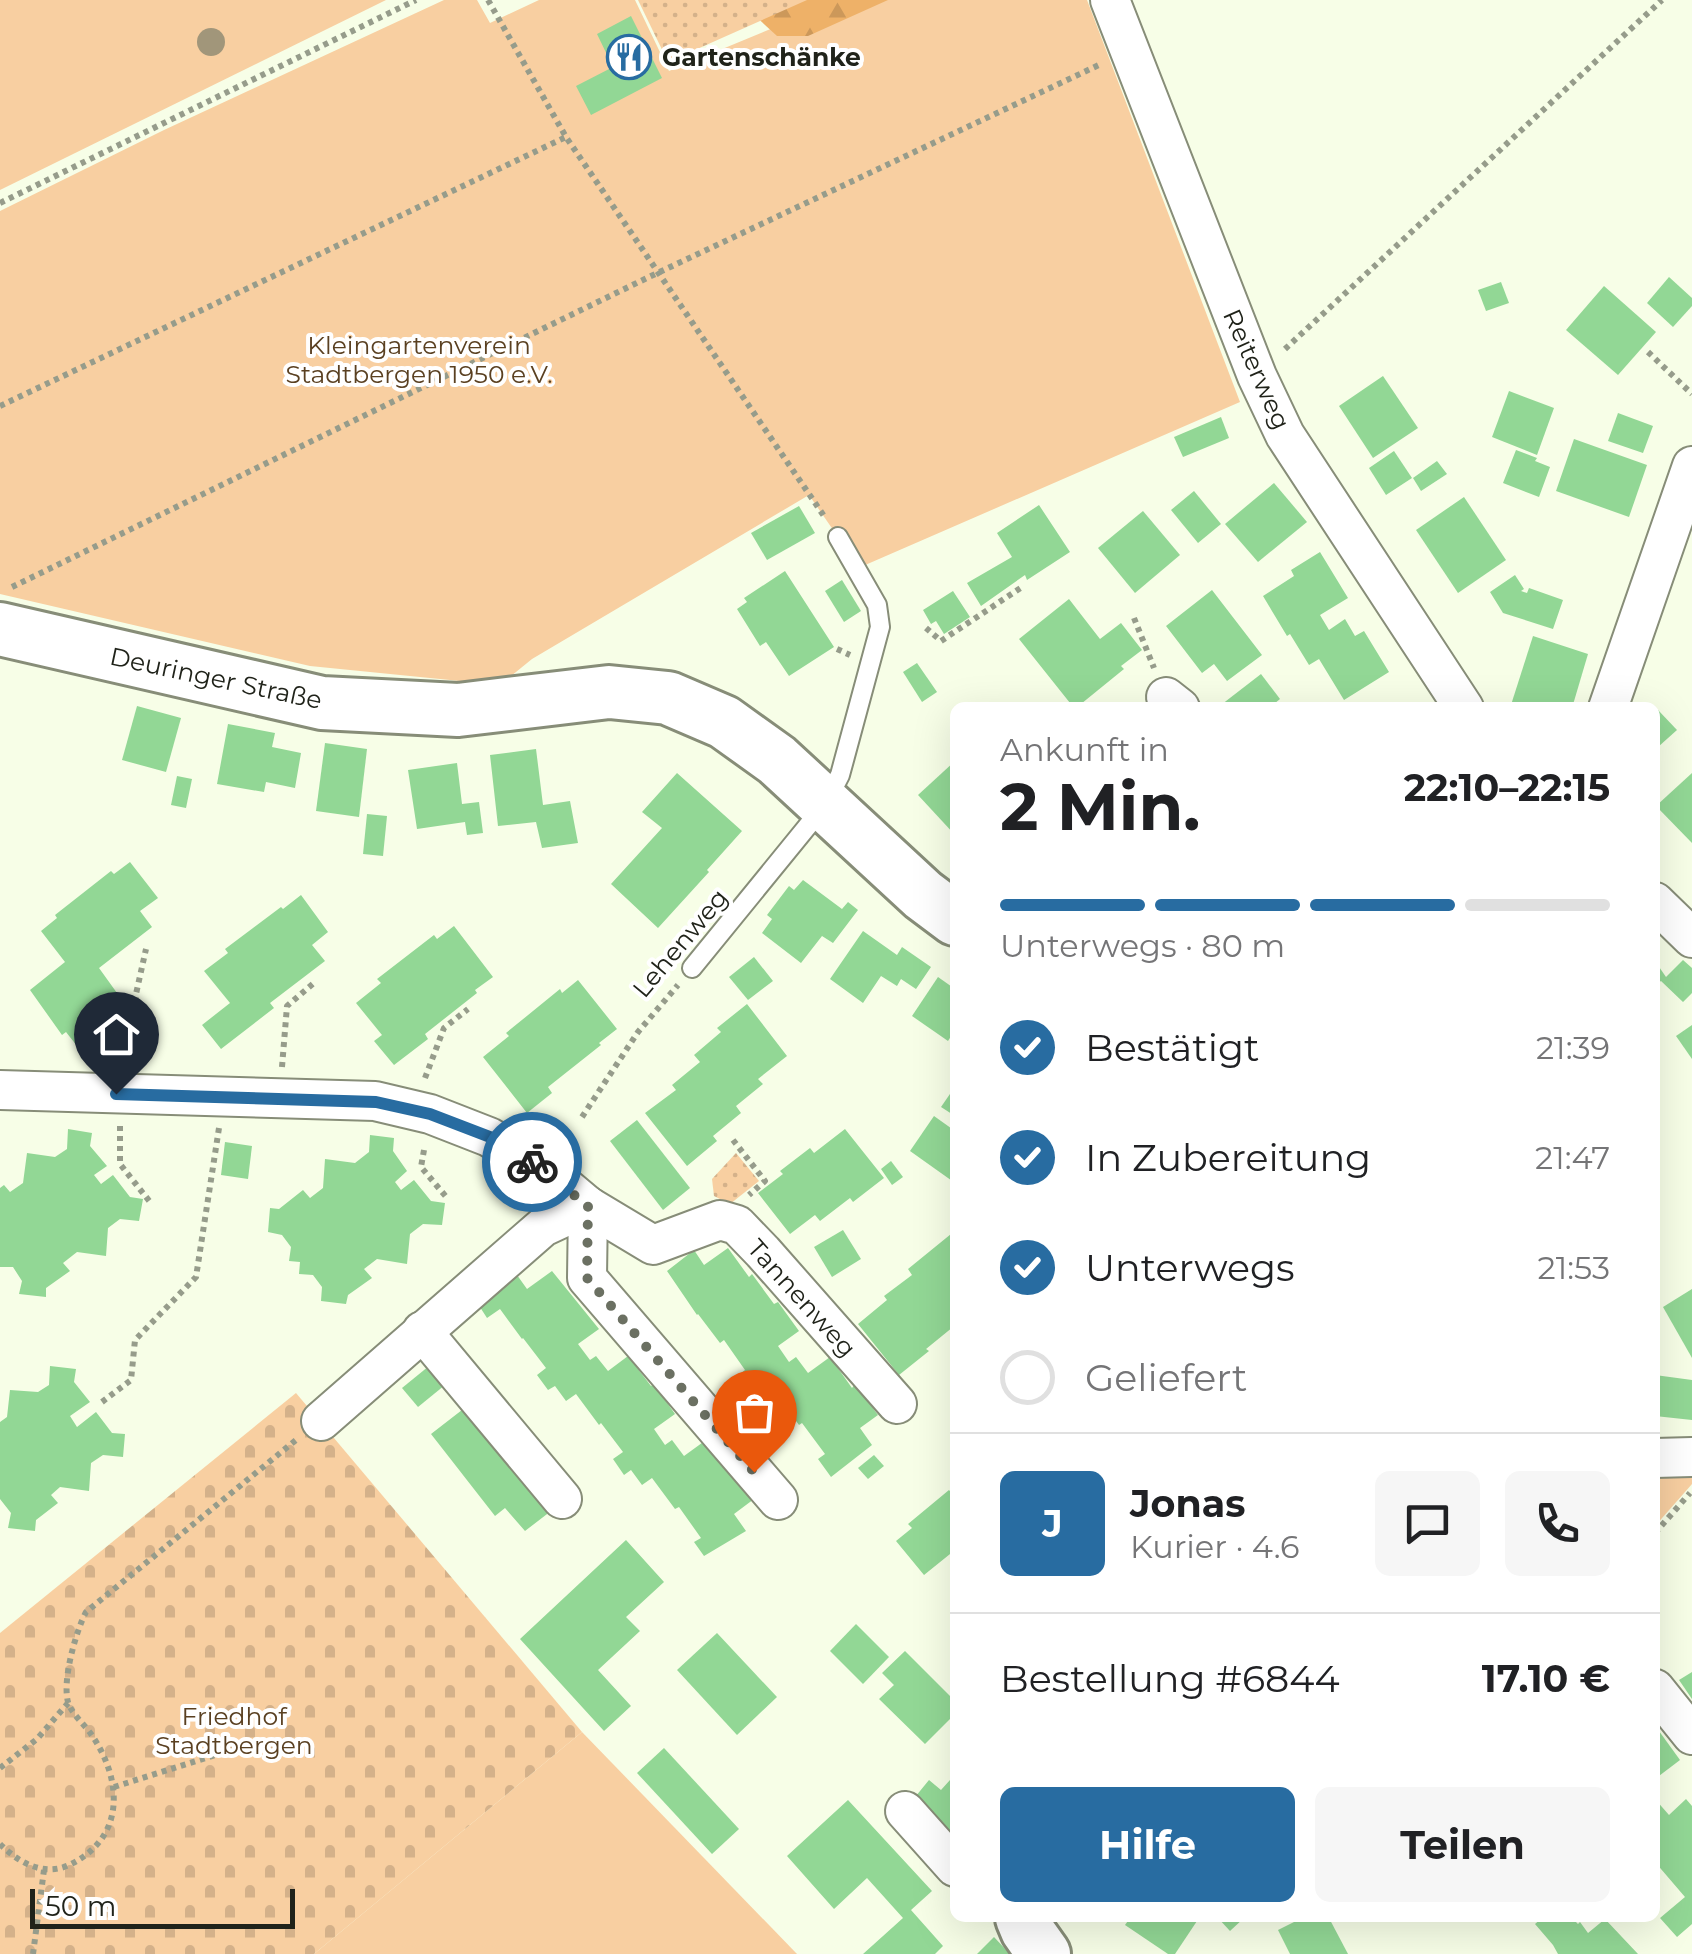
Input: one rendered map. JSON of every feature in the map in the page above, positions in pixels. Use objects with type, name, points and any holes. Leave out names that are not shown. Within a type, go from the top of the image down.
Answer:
[{"type":"street","name":"Reiterweg","points":[[1110,0],[1257,376],[1285,435],[1460,702]]},
{"type":"street","points":[[1610,702],[1692,466]]},
{"type":"street","name":"Deuringer Straße","points":[[0,630],[322,704],[458,710],[609,692],[668,698],[724,722],[777,760],[923,895],[950,914]]},
{"type":"street","points":[[1660,907],[1692,938]]},
{"type":"street","points":[[0,1090],[126,1079],[224,1097],[376,1102],[421,1112],[490,1137],[544,1169],[588,1206],[654,1245],[720,1220]]},
{"type":"street","points":[[321,1421],[543,1226],[588,1206]]},
{"type":"street","points":[[588,1206],[587,1278],[778,1500]]},
{"type":"street","name":"Tannenweg","points":[[720,1220],[737,1225],[763,1252],[897,1404]]},
{"type":"street","points":[[422,1332],[562,1499]]},
{"type":"street","points":[[1660,1458],[1692,1457]]},
{"type":"street","points":[[1660,1695],[1692,1735]]},
{"type":"street","points":[[905,1811],[950,1861]]},
{"type":"street","points":[[1024,1922],[1044,1954]]},
{"type":"lane","name":"Lehenweg","points":[[692,968],[824,806],[840,776],[880,627],[877,605],[838,537]]},
{"type":"path","points":[[0,203],[416,0]]},
{"type":"path","points":[[488,0],[566,137],[838,537]]},
{"type":"path","points":[[1257,376],[1662,0]]},
{"type":"path","points":[[0,593],[657,273],[1130,53]]},
{"type":"path","points":[[0,406],[566,137]]},
{"type":"path","points":[[1648,352],[1692,394]]},
{"type":"path","points":[[926,628],[942,641],[1022,586]]},
{"type":"path","points":[[146,949],[136,994],[120,1164],[150,1202]]},
{"type":"path","name":"Lehenweg","points":[[582,1118],[638,1032],[692,968]]},
{"type":"path","points":[[279,1098],[286,1006],[315,982]]},
{"type":"path","points":[[448,1199],[420,1167],[421,1112],[444,1028],[468,1010]]},
{"type":"path","points":[[102,1402],[131,1380],[135,1340],[196,1278],[224,1097]]},
{"type":"path","points":[[720,1220],[765,1181],[733,1140]]},
{"type":"path","points":[[0,1844],[24,1864],[44,1870],[60,1868],[92,1851],[104,1836],[113,1807],[114,1787],[107,1760],[68,1704],[68,1674],[77,1630],[86,1612],[321,1421]]},
{"type":"path","points":[[1660,1528],[1692,1490]]},
{"type":"path","points":[[0,1768],[37,1739],[68,1704]]},
{"type":"path","points":[[114,1787],[225,1752]]},
{"type":"path","points":[[33,1954],[44,1870]]},
{"type":"green space","points":[[0,0],[386,0],[0,190]]},
{"type":"green space","name":"Kleingartenverein Stadtbergen 1950 e.V.","points":[[444,0],[477,0],[490,23],[539,0],[635,0],[669,71],[841,0],[1087,0],[1240,402],[856,569],[809,495],[532,659],[500,685],[310,666],[0,594],[0,211]]},
{"type":"green space","points":[[638,0],[807,0],[668,62]]},
{"type":"green space","points":[[738,0],[888,0],[808,36],[777,36]]},
{"type":"green space","points":[[736,1153],[759,1181],[730,1204],[714,1196],[712,1179]]},
{"type":"green space","name":"Friedhof Stadtbergen","points":[[296,1393],[582,1732],[314,1954],[0,1954],[0,1633]]},
{"type":"green space","points":[[1660,1476],[1692,1476],[1692,1484],[1660,1520]]},
{"type":"green space","points":[[582,1732],[797,1954],[314,1954]]},
{"type":"building","points":[[631,16],[662,78],[591,115],[576,86],[613,67],[597,34]]},
{"type":"building","points":[[1669,277],[1692,298],[1692,306],[1673,327],[1647,303]]},
{"type":"building","points":[[1501,282],[1509,303],[1486,311],[1478,290]]},
{"type":"building","points":[[1604,286],[1656,332],[1618,375],[1566,330]]},
{"type":"building","points":[[1383,376],[1418,428],[1373,458],[1339,406]]},
{"type":"building","points":[[1509,391],[1554,408],[1537,455],[1492,437]]},
{"type":"building","points":[[1618,413],[1653,426],[1643,453],[1608,441]]},
{"type":"building","points":[[1221,417],[1229,438],[1183,457],[1174,437]]},
{"type":"building","points":[[1574,439],[1647,465],[1629,517],[1556,491]]},
{"type":"building","points":[[1516,450],[1550,467],[1539,497],[1503,483]]},
{"type":"building","points":[[1394,451],[1412,478],[1386,495],[1369,468]]},
{"type":"building","points":[[1437,461],[1447,474],[1421,491],[1413,478]]},
{"type":"building","points":[[1274,483],[1307,522],[1258,562],[1225,524]]},
{"type":"building","points":[[1194,491],[1221,524],[1198,543],[1171,510]]},
{"type":"building","points":[[1464,497],[1506,560],[1458,593],[1416,530]]},
{"type":"building","points":[[1039,505],[1070,552],[1027,580],[1025,575],[981,606],[967,583],[1012,557],[997,533]]},
{"type":"building","points":[[799,506],[815,533],[767,560],[751,533]]},
{"type":"building","points":[[1143,511],[1180,555],[1135,593],[1098,548]]},
{"type":"building","points":[[1320,552],[1348,598],[1320,615],[1329,630],[1345,619],[1355,636],[1364,631],[1389,672],[1344,700],[1319,659],[1309,665],[1263,596],[1294,576],[1291,570]]},
{"type":"building","points":[[785,571],[834,647],[789,676],[766,642],[760,646],[737,609],[747,602],[744,598]]},
{"type":"building","points":[[1515,575],[1524,589],[1521,591],[1527,593],[1529,588],[1563,600],[1553,629],[1503,613],[1490,592]]},
{"type":"building","points":[[842,580],[861,611],[844,622],[825,591]]},
{"type":"building","points":[[1212,590],[1262,655],[1227,681],[1214,664],[1202,673],[1166,626]]},
{"type":"building","points":[[953,591],[970,617],[944,634],[936,621],[931,624],[923,610]]},
{"type":"building","points":[[1069,599],[1100,639],[1121,623],[1142,650],[1083,702],[1069,702],[1019,639]]},
{"type":"building","points":[[1533,636],[1588,654],[1574,702],[1512,702]]},
{"type":"building","points":[[917,663],[937,692],[922,702],[903,672]]},
{"type":"building","points":[[1261,674],[1280,699],[1276,702],[1225,702]]},
{"type":"building","points":[[137,706],[181,718],[166,772],[122,760]]},
{"type":"building","points":[[1660,712],[1677,730],[1660,745]]},
{"type":"building","points":[[228,724],[275,733],[272,747],[301,753],[295,788],[266,782],[264,792],[217,784]]},
{"type":"building","points":[[325,743],[367,749],[359,817],[316,811]]},
{"type":"building","points":[[536,749],[543,805],[570,801],[578,843],[542,848],[536,822],[498,826],[490,755]]},
{"type":"building","points":[[457,763],[462,804],[479,802],[483,833],[467,835],[465,822],[417,829],[408,770]]},
{"type":"building","points":[[950,766],[950,830],[918,795]]},
{"type":"building","points":[[677,773],[742,831],[658,928],[611,884],[662,828],[642,812]]},
{"type":"building","points":[[1692,773],[1692,843],[1660,810],[1660,802]]},
{"type":"building","points":[[177,776],[192,779],[186,808],[171,805]]},
{"type":"building","points":[[367,814],[387,816],[383,856],[363,854]]},
{"type":"building","points":[[130,862],[158,898],[140,911],[152,927],[99,968],[117,993],[111,998],[129,1022],[85,1056],[66,1032],[62,1035],[30,990],[65,962],[41,931],[57,918],[55,915],[111,871],[114,874]]},
{"type":"building","points":[[803,880],[842,909],[848,902],[858,910],[833,943],[822,936],[801,963],[762,933],[772,919],[767,915],[789,886],[794,890]]},
{"type":"building","points":[[301,895],[328,932],[312,945],[325,961],[270,1003],[274,1008],[221,1049],[202,1025],[230,1003],[204,971],[228,953],[225,949]]},
{"type":"building","points":[[454,926],[493,977],[425,1034],[428,1039],[394,1065],[374,1041],[382,1035],[356,1003],[381,983],[377,979],[434,935],[437,939]]},
{"type":"building","points":[[863,931],[897,955],[902,947],[931,967],[916,989],[901,979],[897,986],[881,976],[863,1003],[830,979]]},
{"type":"building","points":[[754,957],[773,981],[748,1000],[729,977]]},
{"type":"building","points":[[1683,960],[1692,968],[1692,993],[1683,1002],[1660,982],[1660,968],[1666,977]]},
{"type":"building","points":[[938,977],[950,985],[948,1041],[912,1016]]},
{"type":"building","points":[[578,980],[617,1029],[548,1087],[552,1093],[527,1113],[483,1057],[560,989],[562,993]]},
{"type":"building","points":[[747,1004],[787,1056],[758,1079],[763,1084],[736,1106],[741,1113],[713,1136],[717,1141],[687,1166],[645,1113],[676,1090],[672,1085],[700,1062],[694,1055],[721,1032],[717,1028]]},
{"type":"building","points":[[1692,1025],[1692,1059],[1676,1036]]},
{"type":"building","points":[[950,1094],[950,1113],[941,1107]]},
{"type":"building","points":[[934,1116],[950,1127],[950,1179],[910,1151]]},
{"type":"building","points":[[637,1120],[690,1188],[663,1210],[610,1141]]},
{"type":"building","points":[[68,1129],[92,1133],[90,1146],[107,1166],[94,1175],[101,1184],[113,1175],[130,1197],[143,1199],[139,1221],[120,1219],[108,1228],[106,1256],[77,1252],[63,1263],[70,1271],[46,1288],[46,1297],[19,1294],[22,1281],[13,1267],[0,1267],[0,1188],[4,1185],[10,1192],[23,1183],[27,1153],[55,1157],[67,1149]]},
{"type":"building","points":[[845,1129],[884,1178],[853,1202],[850,1198],[820,1221],[815,1215],[790,1234],[758,1193],[810,1148],[814,1153]]},
{"type":"building","points":[[370,1135],[394,1138],[393,1151],[407,1171],[395,1182],[401,1190],[414,1180],[431,1201],[445,1203],[442,1225],[423,1224],[410,1234],[407,1264],[377,1259],[364,1269],[372,1278],[348,1295],[346,1304],[321,1301],[322,1287],[313,1275],[299,1274],[300,1262],[289,1261],[291,1247],[282,1235],[268,1232],[270,1208],[279,1209],[303,1190],[310,1198],[323,1188],[325,1159],[355,1163],[369,1152]]},
{"type":"building","points":[[225,1142],[252,1146],[248,1179],[221,1175]]},
{"type":"building","points":[[891,1161],[903,1177],[892,1185],[881,1169]]},
{"type":"building","points":[[843,1230],[861,1259],[832,1277],[814,1247]]},
{"type":"building","points":[[950,1235],[950,1329],[899,1375],[858,1324],[887,1300],[884,1296],[912,1275],[908,1269]]},
{"type":"building","points":[[728,1248],[799,1331],[778,1346],[789,1362],[796,1357],[808,1373],[830,1357],[878,1415],[860,1428],[872,1445],[831,1477],[818,1459],[825,1454],[777,1395],[766,1403],[755,1387],[748,1393],[736,1377],[745,1370],[724,1340],[720,1343],[697,1315],[667,1271],[694,1250],[704,1265]]},
{"type":"building","points":[[552,1271],[599,1329],[578,1344],[590,1360],[596,1356],[608,1371],[628,1356],[675,1414],[654,1429],[665,1445],[672,1440],[684,1456],[706,1440],[728,1471],[732,1469],[754,1499],[734,1514],[746,1531],[704,1556],[694,1542],[701,1538],[679,1507],[675,1509],[652,1478],[642,1485],[631,1470],[624,1475],[613,1459],[623,1452],[601,1423],[576,1394],[566,1401],[555,1386],[548,1390],[537,1375],[546,1368],[500,1309],[487,1318],[478,1304],[517,1275],[527,1289]]},
{"type":"building","points":[[1692,1289],[1692,1358],[1663,1307]]},
{"type":"building","points":[[50,1366],[76,1369],[74,1382],[90,1402],[70,1416],[77,1427],[96,1412],[112,1433],[125,1434],[123,1457],[103,1455],[91,1463],[89,1491],[60,1487],[51,1495],[58,1503],[36,1520],[35,1531],[8,1528],[11,1513],[0,1499],[0,1422],[7,1417],[10,1390],[38,1392],[49,1385]]},
{"type":"building","points":[[429,1366],[445,1385],[418,1407],[402,1388]]},
{"type":"building","points":[[1660,1376],[1692,1380],[1692,1420],[1660,1417]]},
{"type":"building","points":[[471,1403],[551,1511],[525,1531],[505,1508],[495,1516],[431,1434]]},
{"type":"building","points":[[874,1455],[884,1466],[868,1479],[858,1468]]},
{"type":"building","points":[[950,1491],[950,1554],[924,1575],[896,1541],[912,1528],[908,1524]]},
{"type":"building","points":[[626,1540],[664,1582],[626,1617],[640,1631],[598,1670],[631,1706],[604,1731],[520,1639]]},
{"type":"building","points":[[856,1624],[889,1657],[863,1684],[830,1651]]},
{"type":"building","points":[[717,1633],[777,1697],[737,1735],[677,1670]]},
{"type":"building","points":[[905,1651],[950,1696],[950,1719],[925,1744],[879,1699],[894,1685],[882,1673]]},
{"type":"building","points":[[1692,1672],[1692,1699],[1679,1680]]},
{"type":"building","points":[[1660,1732],[1680,1760],[1660,1775]]},
{"type":"building","points":[[664,1748],[739,1829],[712,1854],[637,1773]]},
{"type":"building","points":[[929,1780],[941,1790],[950,1780],[950,1840],[911,1802]]},
{"type":"building","points":[[1686,1799],[1692,1806],[1692,1924],[1677,1937],[1660,1918],[1685,1897],[1660,1868],[1660,1805],[1669,1815]]},
{"type":"building","points":[[848,1800],[932,1891],[911,1910],[943,1946],[935,1954],[863,1954],[903,1918],[867,1878],[834,1909],[787,1856]]},
{"type":"building","points":[[1196,1922],[1175,1954],[1168,1954],[1125,1925]]},
{"type":"building","points":[[1222,1922],[1240,1922],[1230,1931]]},
{"type":"building","points":[[1294,1922],[1331,1922],[1348,1954],[1290,1954],[1278,1930]]},
{"type":"building","points":[[1580,1922],[1588,1933],[1601,1922],[1608,1922],[1638,1954],[1558,1954],[1535,1924]]},
{"type":"building","points":[[994,1937],[1010,1954],[977,1954]]},
{"type":"way so far","points":[[532,1162],[588,1206],[587,1278],[754,1472]]},
{"type":"place","name":"Gartenschänke","points":[[629,57]]},
{"type":"route","points":[[116,1094],[403,1106],[490,1137],[532,1162]]}]
